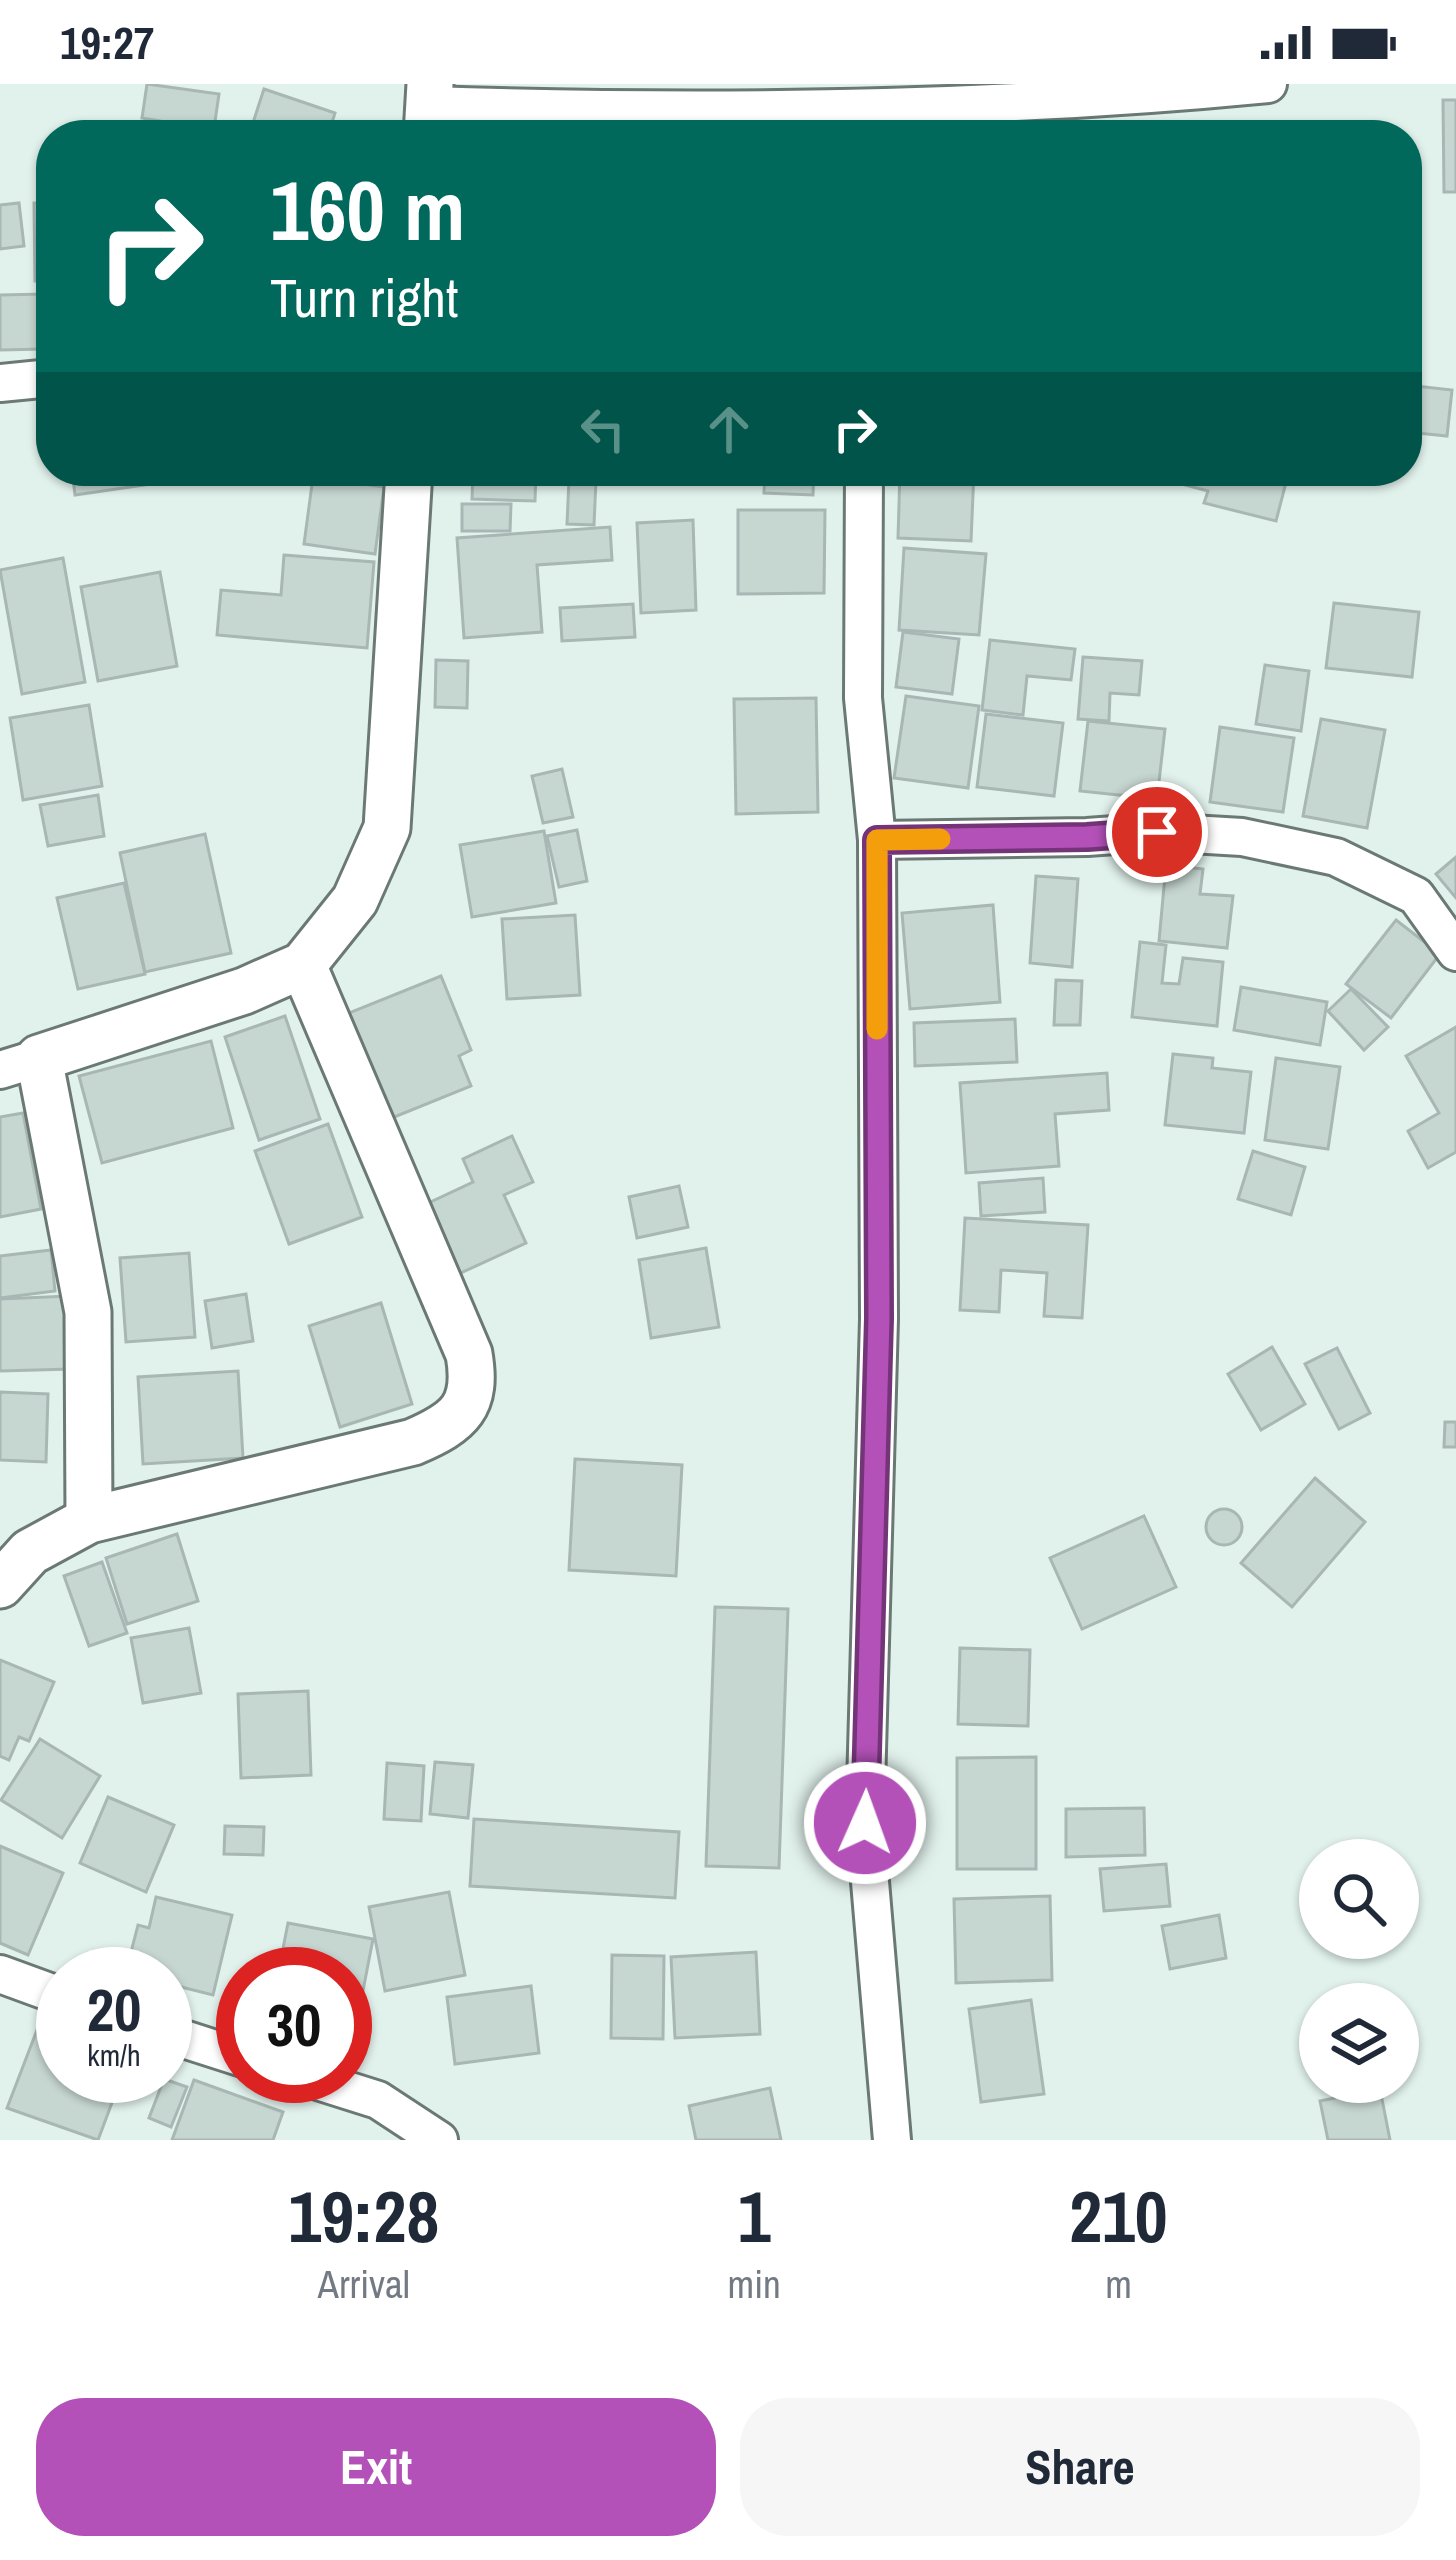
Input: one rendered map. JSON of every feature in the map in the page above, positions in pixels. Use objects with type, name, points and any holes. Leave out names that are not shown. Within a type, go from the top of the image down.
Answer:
[{"type":"street","points":[[428,108],[866,109],[1095,101],[1268,84]]},
{"type":"street","points":[[0,383],[36,379]]},
{"type":"street","points":[[89,1520],[88,1312],[20,1064],[244,991],[303,965],[356,900],[387,828],[408,486]]},
{"type":"street","points":[[864,486],[863,698],[877,840],[879,1318],[865,1823],[892,2140]]},
{"type":"street","points":[[877,840],[1157,832],[1242,837],[1336,857],[1416,896],[1456,952]]},
{"type":"street","points":[[0,1585],[30,1552],[89,1520],[413,1442],[442,1430],[468,1404],[473,1380],[469,1354],[303,965]]},
{"type":"street","points":[[0,1974],[36,1987]]},
{"type":"street","points":[[372,2098],[439,2140]]},
{"type":"building","points":[[147,84],[219,94],[215,120],[142,118]]},
{"type":"building","points":[[264,89],[335,113],[333,120],[254,120]]},
{"type":"building","points":[[1443,100],[1456,100],[1456,192],[1444,192]]},
{"type":"building","points":[[19,203],[24,246],[0,249],[0,205]]},
{"type":"building","points":[[34,203],[36,203],[36,281]]},
{"type":"building","points":[[36,294],[36,349],[0,350],[0,295]]},
{"type":"building","points":[[1422,387],[1452,390],[1447,436],[1422,434]]},
{"type":"building","points":[[74,486],[137,486],[75,495]]},
{"type":"building","points":[[312,486],[384,487],[375,554],[304,544]]},
{"type":"building","points":[[472,486],[536,486],[535,501],[472,499]]},
{"type":"building","points":[[569,486],[596,486],[594,525],[567,524]]},
{"type":"building","points":[[764,486],[813,486],[813,495],[764,493]]},
{"type":"building","points":[[900,486],[973,486],[971,541],[898,538]]},
{"type":"building","points":[[1189,486],[1285,486],[1276,521],[1204,503],[1208,491]]},
{"type":"building","points":[[462,504],[511,504],[510,531],[462,531]]},
{"type":"building","points":[[738,510],[825,510],[824,593],[738,594]]},
{"type":"building","points":[[693,520],[696,610],[641,613],[637,523]]},
{"type":"building","points":[[610,527],[612,560],[537,565],[542,632],[464,638],[457,538]]},
{"type":"building","points":[[904,548],[986,554],[979,635],[899,630]]},
{"type":"building","points":[[284,555],[374,562],[367,648],[217,635],[221,590],[281,595]]},
{"type":"building","points":[[63,558],[85,682],[22,694],[0,570]]},
{"type":"building","points":[[160,572],[177,666],[98,681],[81,587]]},
{"type":"building","points":[[1334,603],[1419,612],[1412,677],[1326,668]]},
{"type":"building","points":[[633,604],[635,637],[562,641],[560,608]]},
{"type":"building","points":[[903,632],[959,639],[952,694],[896,687]]},
{"type":"building","points":[[990,640],[1075,649],[1071,680],[1027,676],[1023,715],[982,710]]},
{"type":"building","points":[[1083,657],[1142,661],[1139,695],[1110,693],[1109,721],[1078,719]]},
{"type":"building","points":[[436,660],[468,661],[467,708],[435,707]]},
{"type":"building","points":[[1265,665],[1309,671],[1301,731],[1256,724]]},
{"type":"building","points":[[906,696],[979,706],[968,788],[894,778]]},
{"type":"building","points":[[816,698],[818,812],[736,814],[734,699]]},
{"type":"building","points":[[89,705],[102,786],[23,800],[10,718]]},
{"type":"building","points":[[986,714],[1063,723],[1054,796],[977,787]]},
{"type":"building","points":[[1321,719],[1385,730],[1367,828],[1303,816]]},
{"type":"building","points":[[1088,721],[1165,729],[1157,799],[1080,791]]},
{"type":"building","points":[[1220,727],[1294,738],[1283,812],[1210,802]]},
{"type":"building","points":[[562,769],[573,817],[543,823],[532,776]]},
{"type":"building","points":[[98,795],[104,836],[48,846],[40,805]]},
{"type":"building","points":[[577,830],[587,881],[559,887],[547,836]]},
{"type":"building","points":[[544,831],[556,903],[472,917],[460,845]]},
{"type":"building","points":[[205,834],[231,953],[145,972],[120,853]]},
{"type":"building","points":[[1456,857],[1456,898],[1436,874]]},
{"type":"building","points":[[1166,865],[1203,869],[1200,894],[1233,896],[1227,948],[1159,941]]},
{"type":"building","points":[[1036,876],[1078,879],[1072,967],[1030,963]]},
{"type":"building","points":[[124,883],[145,974],[78,989],[57,898]]},
{"type":"building","points":[[993,905],[1000,1002],[910,1009],[902,913]]},
{"type":"building","points":[[575,915],[580,995],[507,999],[502,919]]},
{"type":"building","points":[[1396,920],[1440,954],[1391,1018],[1346,984]]},
{"type":"building","points":[[1140,942],[1166,945],[1162,983],[1179,984],[1183,958],[1223,962],[1217,1026],[1132,1017]]},
{"type":"building","points":[[441,976],[471,1050],[459,1056],[471,1086],[382,1122],[339,1017]]},
{"type":"building","points":[[1056,980],[1082,981],[1080,1025],[1054,1025]]},
{"type":"building","points":[[1241,987],[1327,1002],[1320,1045],[1234,1030]]},
{"type":"building","points":[[1351,989],[1388,1027],[1364,1050],[1328,1011]]},
{"type":"building","points":[[285,1016],[320,1119],[259,1140],[225,1037]]},
{"type":"building","points":[[1015,1019],[1017,1062],[915,1066],[914,1023]]},
{"type":"building","points":[[1456,1027],[1456,1152],[1428,1168],[1408,1131],[1439,1113],[1406,1056]]},
{"type":"building","points":[[211,1041],[233,1128],[102,1163],[79,1076]]},
{"type":"building","points":[[1173,1054],[1213,1058],[1212,1068],[1251,1072],[1244,1133],[1165,1125]]},
{"type":"building","points":[[1276,1058],[1340,1067],[1328,1149],[1265,1140]]},
{"type":"building","points":[[1107,1073],[1109,1110],[1055,1114],[1059,1166],[966,1173],[960,1083]]},
{"type":"building","points":[[23,1113],[41,1209],[0,1217],[0,1117]]},
{"type":"building","points":[[328,1124],[362,1217],[289,1244],[255,1151]]},
{"type":"building","points":[[512,1136],[533,1182],[504,1195],[526,1243],[452,1277],[420,1207],[473,1182],[463,1159]]},
{"type":"building","points":[[1253,1151],[1305,1167],[1291,1215],[1238,1199]]},
{"type":"building","points":[[1043,1178],[1045,1212],[981,1216],[979,1183]]},
{"type":"building","points":[[679,1186],[688,1227],[637,1238],[629,1197]]},
{"type":"building","points":[[965,1218],[1088,1225],[1082,1318],[1044,1316],[1047,1273],[1001,1270],[999,1312],[960,1310]]},
{"type":"building","points":[[706,1248],[719,1327],[651,1338],[639,1260]]},
{"type":"building","points":[[51,1250],[55,1291],[0,1298],[0,1256]]},
{"type":"building","points":[[189,1253],[195,1337],[126,1342],[120,1258]]},
{"type":"building","points":[[246,1294],[253,1341],[212,1348],[205,1301]]},
{"type":"building","points":[[69,1296],[71,1369],[0,1371],[0,1299]]},
{"type":"building","points":[[381,1303],[412,1404],[340,1427],[309,1326]]},
{"type":"building","points":[[1272,1347],[1305,1404],[1261,1430],[1228,1374]]},
{"type":"building","points":[[1337,1348],[1370,1413],[1339,1429],[1305,1364]]},
{"type":"building","points":[[238,1371],[243,1458],[143,1464],[138,1377]]},
{"type":"building","points":[[0,1392],[48,1394],[46,1462],[0,1460]]},
{"type":"building","points":[[1445,1422],[1456,1422],[1456,1447],[1444,1447]]},
{"type":"building","points":[[575,1459],[682,1465],[676,1576],[569,1570]]},
{"type":"building","points":[[1315,1478],[1365,1522],[1292,1607],[1241,1563]]},
{"type":"building","points":[[1224,1509],[1237,1514],[1242,1527],[1237,1540],[1224,1545],[1211,1540],[1206,1527],[1211,1514]]},
{"type":"building","points":[[1144,1516],[1176,1587],[1082,1629],[1050,1558]]},
{"type":"building","points":[[177,1534],[198,1601],[127,1624],[106,1558]]},
{"type":"building","points":[[102,1562],[127,1633],[89,1646],[64,1576]]},
{"type":"building","points":[[715,1607],[788,1609],[779,1868],[706,1866]]},
{"type":"building","points":[[189,1628],[201,1693],[143,1703],[131,1638]]},
{"type":"building","points":[[960,1648],[1030,1650],[1028,1726],[958,1724]]},
{"type":"building","points":[[0,1660],[54,1682],[29,1741],[19,1737],[9,1760],[0,1756]]},
{"type":"building","points":[[308,1691],[311,1775],[241,1778],[238,1694]]},
{"type":"building","points":[[40,1739],[100,1776],[62,1838],[1,1800]]},
{"type":"building","points":[[1036,1757],[1036,1869],[957,1869],[957,1758]]},
{"type":"building","points":[[435,1762],[473,1765],[468,1818],[430,1814]]},
{"type":"building","points":[[387,1763],[424,1766],[421,1821],[384,1819]]},
{"type":"building","points":[[108,1797],[174,1825],[146,1892],[80,1863]]},
{"type":"building","points":[[1144,1808],[1145,1855],[1066,1857],[1066,1809]]},
{"type":"building","points":[[474,1819],[679,1832],[675,1898],[470,1886]]},
{"type":"building","points":[[225,1826],[264,1827],[263,1855],[224,1854]]},
{"type":"building","points":[[0,1846],[63,1873],[28,1955],[0,1943]]},
{"type":"building","points":[[1166,1864],[1170,1906],[1104,1911],[1100,1869]]},
{"type":"building","points":[[449,1892],[465,1975],[385,1991],[369,1907]]},
{"type":"building","points":[[1050,1896],[1052,1980],[956,1983],[954,1899]]},
{"type":"building","points":[[156,1897],[232,1915],[224,1947],[216,1947],[213,1995],[192,1990],[192,1947],[132,1947],[138,1925],[149,1928]]},
{"type":"building","points":[[1219,1915],[1226,1958],[1170,1969],[1162,1926]]},
{"type":"building","points":[[288,1923],[373,1939],[371,1947],[283,1947]]},
{"type":"building","points":[[756,1952],[760,2034],[675,2038],[671,1957]]},
{"type":"building","points":[[612,1955],[664,1956],[663,2039],[611,2038]]},
{"type":"building","points":[[531,1986],[539,2053],[455,2064],[447,1997]]},
{"type":"building","points":[[1031,2000],[1044,2094],[981,2102],[969,2009]]},
{"type":"building","points":[[36,2033],[36,2103],[112,2103],[98,2140],[7,2108]]},
{"type":"building","points":[[194,2080],[216,2088],[216,2103],[258,2103],[283,2112],[273,2140],[172,2140],[186,2103],[192,2103]]},
{"type":"building","points":[[770,2088],[781,2140],[696,2140],[689,2106]]},
{"type":"building","points":[[155,2103],[181,2103],[171,2127],[149,2118]]},
{"type":"building","points":[[1320,2103],[1383,2103],[1390,2140],[1328,2140]]},
{"type":"slow traffic","points":[[877,1029],[877,840],[940,839]]},
{"type":"route","points":[[865,1823],[879,1318],[877,840],[1157,832]]}]
